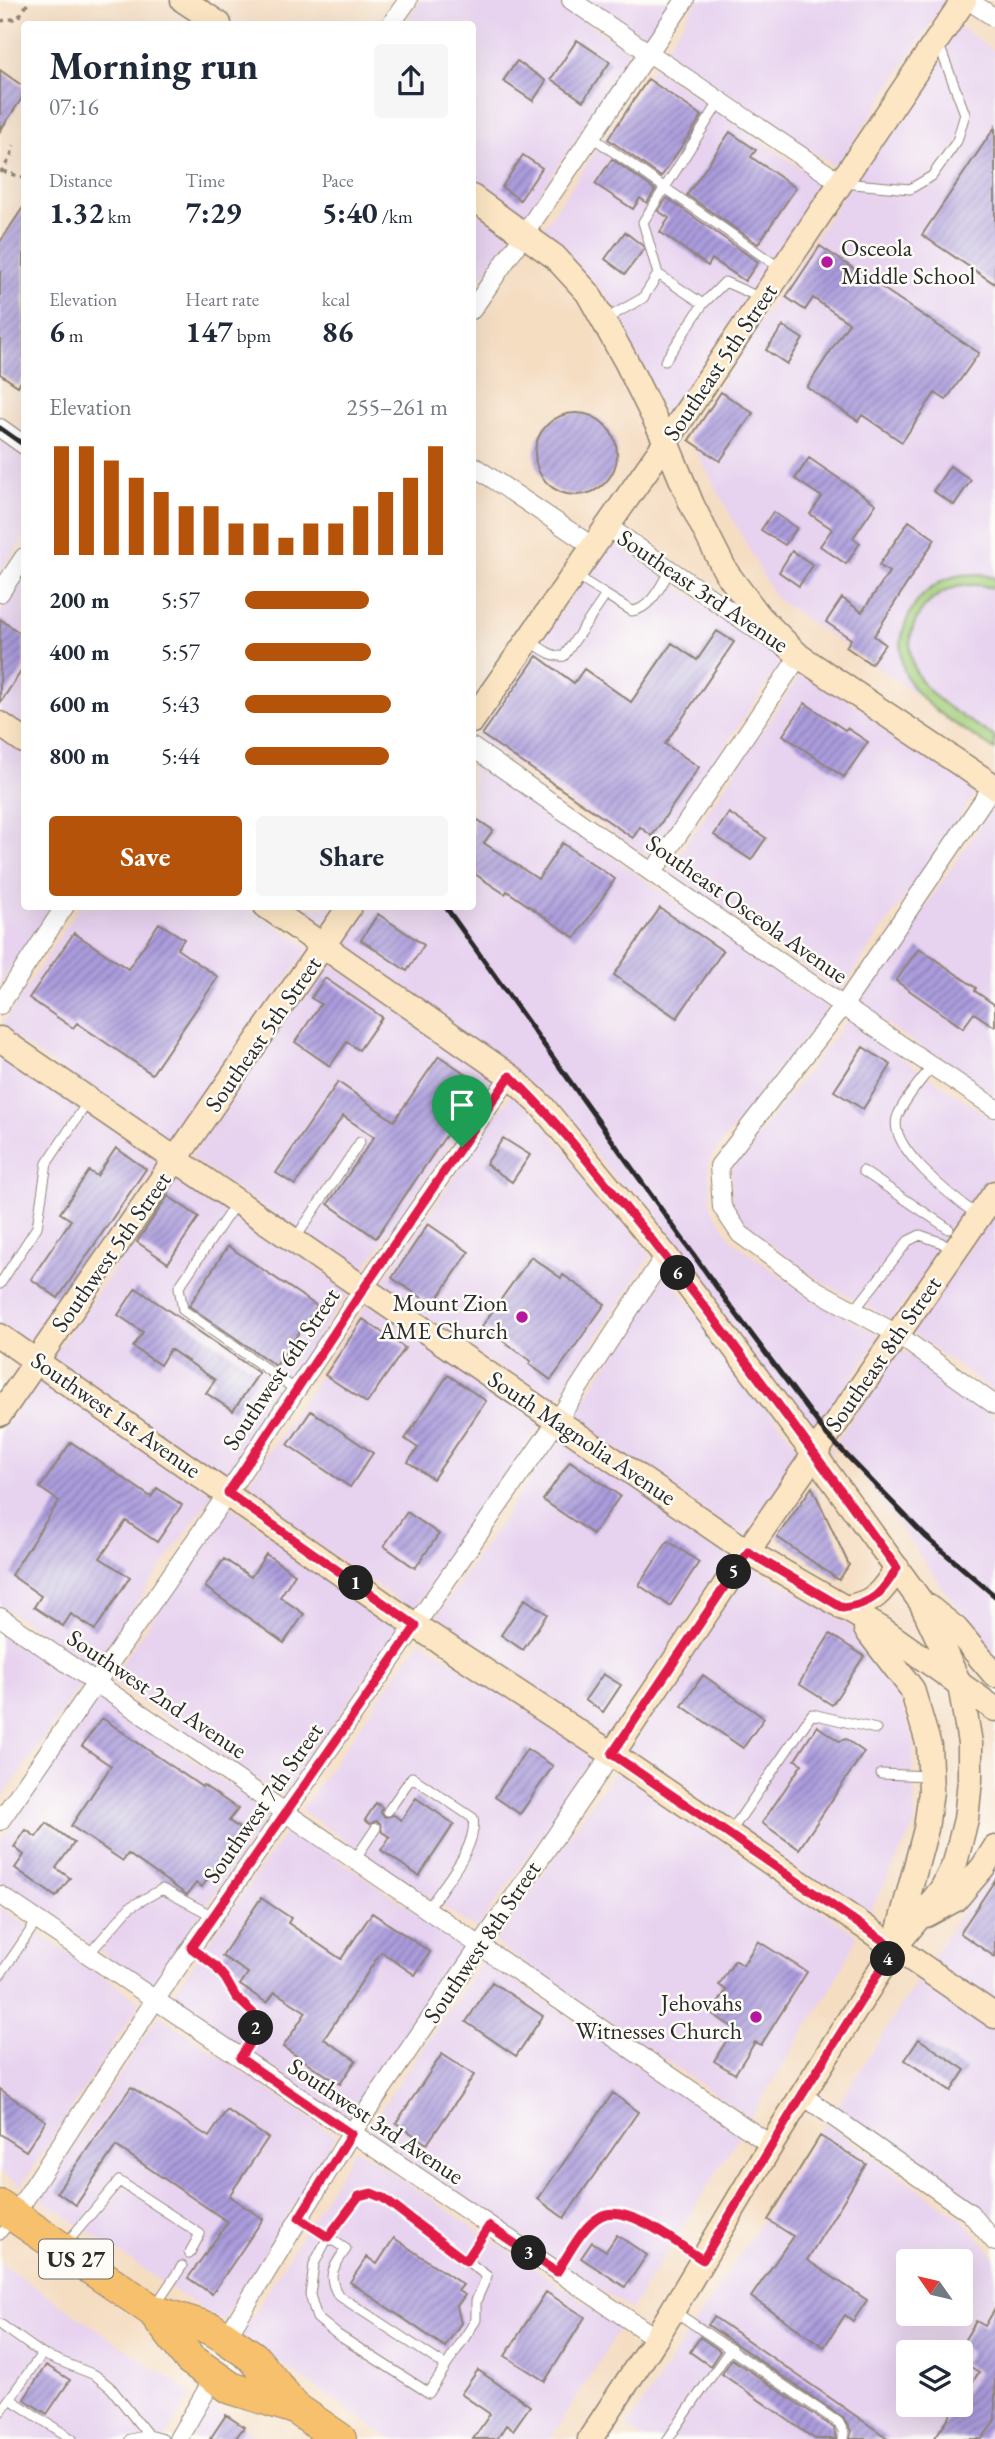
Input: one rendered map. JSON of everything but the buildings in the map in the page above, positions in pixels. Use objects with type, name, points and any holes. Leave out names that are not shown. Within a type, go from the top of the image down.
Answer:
[{"type":"highway","name":"US 27","points":[[5,2219],[62,2249],[153,2311],[212,2329],[226,2338],[253,2357],[295,2408],[340,2439]]},
{"type":"highway","name":"US 27","points":[[153,2311],[190,2359],[231,2388],[295,2408]]},
{"type":"street","points":[[183,0],[214,21]]},
{"type":"street","points":[[393,21],[408,0]]},
{"type":"street","points":[[571,0],[841,183]]},
{"type":"street","points":[[476,304],[685,0]]},
{"type":"street","points":[[966,0],[995,18]]},
{"type":"street","name":"Southeast 5th Street","points":[[476,715],[666,442],[966,0]]},
{"type":"street","name":"Southeast 3rd Avenue","points":[[476,200],[555,257],[588,293],[666,442],[692,505],[726,572],[759,616],[799,656]]},
{"type":"street","points":[[0,428],[21,443]]},
{"type":"street","name":"Southeast 3rd Avenue","points":[[476,468],[592,546]]},
{"type":"street","name":"Southeast 3rd Avenue","points":[[607,526],[757,630],[994,787]]},
{"type":"street","points":[[0,593],[21,562]]},
{"type":"street","points":[[653,873],[799,656]]},
{"type":"street","points":[[0,724],[21,739]]},
{"type":"street","name":"Southeast Osceola Avenue","points":[[476,750],[843,1006],[995,1108]]},
{"type":"street","points":[[994,787],[843,1006],[719,1166],[722,1207],[740,1234],[816,1290],[897,1334],[995,1405]]},
{"type":"street","points":[[0,1005],[62,910]]},
{"type":"street","points":[[272,910],[510,1076],[542,1106],[665,1255],[922,1602],[960,1685],[971,1743],[966,1819],[955,1863],[942,1889],[894,1948],[771,2145],[656,2338],[590,2439]]},
{"type":"street","name":"Southeast 5th Street","points":[[176,1160],[347,910]]},
{"type":"street","name":"South Magnolia Avenue","points":[[0,1040],[748,1552],[883,1630],[995,1709]]},
{"type":"street","name":"Southwest 6th Street","points":[[0,1821],[228,1493],[364,1288],[510,1076]]},
{"type":"street","name":"Southwest 5th Street","points":[[0,1414],[176,1160]]},
{"type":"street","name":"Southeast 8th Street","points":[[748,1552],[897,1334],[952,1240],[979,1216],[995,1192]]},
{"type":"street","name":"Southwest 7th Street","points":[[5,2219],[557,1421],[665,1255]]},
{"type":"street","name":"Southwest 1st Avenue","points":[[0,1335],[416,1626],[612,1754],[995,2016]]},
{"type":"street","name":"Southwest 8th Street","points":[[226,2338],[351,2134],[748,1552]]},
{"type":"street","points":[[894,1948],[926,1829],[929,1746],[912,1689],[892,1660],[848,1611],[874,1599],[897,1568]]},
{"type":"street","points":[[922,1602],[956,1629],[995,1675]]},
{"type":"street","name":"Southwest 2nd Avenue","points":[[0,1617],[771,2145]]},
{"type":"street","points":[[916,1920],[956,1899],[995,1848]]},
{"type":"street","name":"Southwest 3rd Avenue","points":[[0,1895],[656,2338]]},
{"type":"street","points":[[802,2095],[970,2213],[995,2242]]},
{"type":"street","points":[[178,2439],[215,2376]]},
{"type":"lane","points":[[841,183],[909,189],[932,176],[957,141],[965,114],[937,40]]},
{"type":"lane","points":[[703,304],[658,274],[643,222],[720,101]]},
{"type":"lane","points":[[592,137],[782,269]]},
{"type":"lane","points":[[603,320],[643,298],[658,274]]},
{"type":"lane","points":[[665,361],[703,304],[724,282],[762,298]]},
{"type":"lane","points":[[573,573],[632,611],[639,611],[648,604],[670,570]]},
{"type":"lane","points":[[528,640],[550,654],[564,656],[606,595]]},
{"type":"lane","points":[[932,1066],[897,1116],[896,1132],[920,1168],[979,1216]]},
{"type":"lane","points":[[0,1284],[37,1227],[47,1163],[89,1100]]},
{"type":"lane","points":[[293,1240],[360,1142]]},
{"type":"lane","points":[[863,1171],[952,1240]]},
{"type":"lane","points":[[237,1202],[179,1287],[183,1310],[296,1390]]},
{"type":"lane","points":[[854,1311],[908,1241],[920,1235],[940,1242],[952,1240]]},
{"type":"lane","points":[[729,1835],[812,1714],[876,1729]]},
{"type":"lane","points":[[881,1773],[930,1776]]},
{"type":"lane","points":[[388,1811],[412,1777],[473,1818],[475,1831],[470,1844],[428,1909]]},
{"type":"lane","points":[[355,1859],[376,1828]]},
{"type":"lane","points":[[88,1955],[130,1907],[162,1889],[213,1916]]},
{"type":"lane","points":[[0,1975],[37,1921]]},
{"type":"lane","points":[[191,1948],[214,1965],[236,1997],[255,2015],[257,2031],[240,2058]]},
{"type":"lane","points":[[62,2249],[119,2181],[200,2234],[189,2254]]},
{"type":"lane","points":[[371,2193],[383,2198],[466,2261],[487,2276],[476,2301],[476,2320],[429,2393],[338,2335],[317,2318],[310,2295],[314,2264],[328,2237],[359,2196],[371,2193]]},
{"type":"lane","points":[[557,2272],[581,2236],[599,2216],[614,2211],[636,2218],[703,2260]]},
{"type":"lane","points":[[299,2218],[346,2249],[332,2270],[331,2284],[338,2295],[446,2366]]},
{"type":"lane","points":[[466,2261],[489,2226]]},
{"type":"lane","points":[[153,2311],[182,2266]]},
{"type":"lane","points":[[673,2310],[839,2423],[844,2433],[843,2439]]},
{"type":"lane","points":[[0,2325],[42,2354],[95,2375],[111,2388],[148,2435]]},
{"type":"lane","points":[[668,2439],[731,2348]]},
{"type":"lane","points":[[0,2412],[42,2354]]},
{"type":"lane","points":[[10,2399],[72,2439]]},
{"type":"lane","points":[[130,2439],[148,2435],[163,2439]]},
{"type":"path","points":[[0,21],[18,18],[30,0]]},
{"type":"path","points":[[13,145],[12,157],[0,171],[21,177]]},
{"type":"shaded area","points":[[421,0],[554,0],[634,54],[522,219],[476,188],[476,21],[406,21]]},
{"type":"shaded area","points":[[589,0],[671,0],[645,38]]},
{"type":"shaded area","points":[[698,0],[946,0],[837,168],[664,51]]},
{"type":"shaded area","points":[[956,24],[995,51],[995,748],[775,598],[687,434]]},
{"type":"shaded area","points":[[653,67],[826,185],[667,421],[603,292],[540,233]]},
{"type":"shaded area","points":[[476,211],[511,235],[476,287]]},
{"type":"shaded area","points":[[0,440],[21,455],[21,542],[0,573]]},
{"type":"shaded area","points":[[610,540],[784,658],[650,858],[476,736]]},
{"type":"shaded area","points":[[21,580],[21,728],[0,713],[0,612]]},
{"type":"shaded area","points":[[803,670],[979,788],[840,992],[668,871]]},
{"type":"shaded area","points":[[0,737],[21,752],[21,910],[50,910],[0,985]]},
{"type":"shaded area","points":[[476,761],[828,1008],[735,1126],[710,1159],[709,1165],[711,1207],[734,1242],[810,1298],[881,1336],[813,1435],[678,1256],[679,1253],[672,1248],[551,1101],[338,944],[361,910],[476,910]]},
{"type":"shaded area","points":[[995,804],[995,1097],[858,1005]]},
{"type":"shaded area","points":[[77,910],[252,910],[309,948],[172,1146],[0,1028]]},
{"type":"shaded area","points":[[288,910],[334,910],[320,931]]},
{"type":"shaded area","points":[[327,960],[496,1078],[361,1274],[190,1158]]},
{"type":"shaded area","points":[[847,1020],[995,1121],[995,1173],[892,1320],[822,1282],[748,1228],[732,1205],[731,1170]]},
{"type":"shaded area","points":[[0,1052],[161,1162],[32,1346],[0,1324]]},
{"type":"shaded area","points":[[513,1092],[535,1113],[651,1255],[553,1406],[379,1287]]},
{"type":"shaded area","points":[[179,1175],[350,1290],[224,1478],[51,1359]]},
{"type":"shaded area","points":[[995,1212],[995,1393],[911,1332]]},
{"type":"shaded area","points":[[666,1273],[802,1453],[744,1538],[571,1419]]},
{"type":"shaded area","points":[[368,1303],[542,1423],[413,1611],[243,1491]]},
{"type":"shaded area","points":[[900,1348],[995,1417],[995,1660],[839,1443],[829,1456],[827,1455]]},
{"type":"shaded area","points":[[40,1375],[213,1494],[92,1667],[0,1605],[0,1434]]},
{"type":"shaded area","points":[[560,1435],[733,1554],[608,1740],[431,1624]]},
{"type":"shaded area","points":[[231,1507],[401,1627],[282,1797],[110,1680]]},
{"type":"shaded area","points":[[752,1566],[834,1614],[836,1619],[847,1622],[887,1670],[913,1734],[915,1825],[867,1918],[626,1752]]},
{"type":"shaded area","points":[[0,1629],[81,1684],[0,1802]]},
{"type":"shaded area","points":[[420,1640],[597,1756],[477,1930],[301,1810]]},
{"type":"shaded area","points":[[99,1696],[271,1813],[151,1986],[0,1883],[0,1841]]},
{"type":"shaded area","points":[[616,1769],[858,1936],[828,1994],[750,2118],[495,1943]]},
{"type":"shaded area","points":[[290,1826],[466,1946],[347,2119],[170,1998]]},
{"type":"shaded area","points":[[995,1868],[995,2004],[930,1961],[968,1902]]},
{"type":"shaded area","points":[[0,1907],[141,2002],[21,2186],[0,2172]]},
{"type":"shaded area","points":[[484,1959],[740,2135],[631,2310],[365,2132]]},
{"type":"shaded area","points":[[920,1977],[995,2027],[995,2228],[975,2205],[836,2107]]},
{"type":"shaded area","points":[[159,2015],[336,2136],[222,2323],[39,2198]]},
{"type":"shaded area","points":[[825,2123],[963,2220],[995,2257],[995,2439],[645,2439],[627,2428]]},
{"type":"shaded area","points":[[355,2148],[621,2326],[551,2439],[391,2439],[240,2336]]},
{"type":"shaded area","points":[[0,2263],[192,2394],[165,2439],[0,2439]]},
{"type":"shaded area","points":[[211,2406],[261,2439],[191,2439]]},
{"type":"green space","points":[[980,574],[995,578],[995,589],[976,585],[941,593],[927,604],[917,618],[911,635],[910,653],[922,682],[940,701],[995,737],[995,750],[946,718],[923,699],[907,678],[902,663],[901,647],[908,617],[926,592],[956,576]]},
{"type":"railway","points":[[0,428],[21,443]]},
{"type":"railway","points":[[448,910],[728,1303],[827,1435],[925,1536],[995,1596]]},
{"type":"place","name":"Osceola Middle School","points":[[827,262]]},
{"type":"place","name":"Mount Zion AME Church","points":[[522,1317]]},
{"type":"place","name":"Jehovahs Witnesses Church","points":[[756,2017]]},
{"type":"route","points":[[510,1076],[542,1106],[665,1255],[897,1568],[874,1599],[860,1606],[843,1608],[748,1552],[612,1754],[894,1948],[703,2260],[636,2218],[614,2211],[599,2216],[581,2236],[557,2272],[489,2226],[466,2261],[383,2198],[371,2193],[359,2196],[328,2237],[299,2218],[351,2134],[240,2058],[257,2031],[255,2015],[236,1997],[214,1965],[191,1948],[416,1626],[228,1493],[364,1288],[462,1147],[510,1076]]}]
